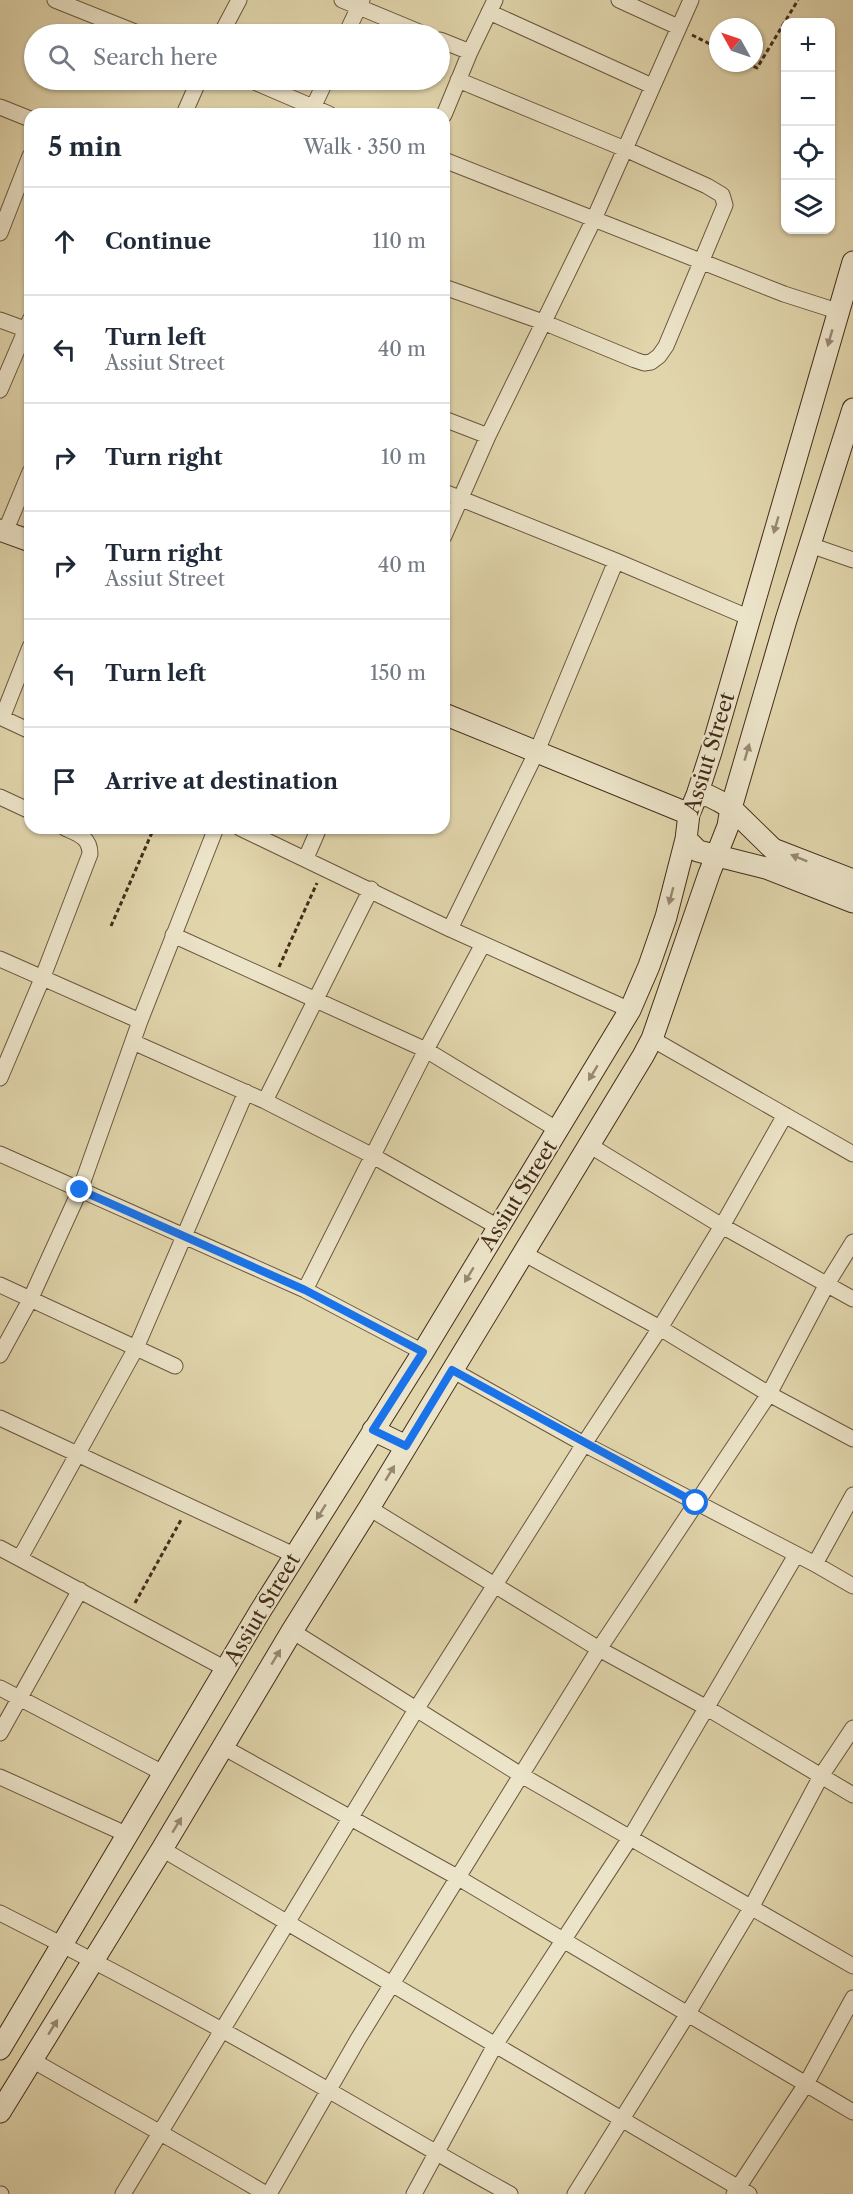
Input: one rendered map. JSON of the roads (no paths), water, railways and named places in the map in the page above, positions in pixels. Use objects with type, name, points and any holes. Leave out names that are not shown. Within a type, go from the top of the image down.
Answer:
[{"type":"street","points":[[55,0],[115,24]]},
{"type":"street","points":[[226,24],[239,0]]},
{"type":"street","points":[[342,0],[360,4],[402,24]]},
{"type":"street","points":[[619,0],[678,27]]},
{"type":"street","points":[[450,522],[488,436],[594,219],[691,0]]},
{"type":"street","points":[[351,24],[360,4]]},
{"type":"street","points":[[447,108],[492,6],[652,86]]},
{"type":"street","points":[[450,44],[470,52]]},
{"type":"street","points":[[450,289],[543,322],[635,360],[644,363],[651,362],[659,356],[673,333],[723,211],[724,200],[722,195],[707,186],[625,149],[458,80]]},
{"type":"street","points":[[187,108],[195,90]]},
{"type":"street","points":[[270,90],[306,108]]},
{"type":"street","points":[[313,108],[321,90]]},
{"type":"street","points":[[0,106],[24,116]]},
{"type":"street","points":[[450,162],[784,294],[837,311]]},
{"type":"street","points":[[0,233],[24,171]]},
{"type":"street","name":"Assiut Street","points":[[2,2042],[294,1556],[423,1352],[630,1010],[649,966],[666,917],[693,805],[750,618],[853,262]]},
{"type":"street","points":[[0,320],[24,326]]},
{"type":"street","points":[[0,390],[24,336]]},
{"type":"street","name":"Assiut Street","points":[[0,2112],[162,1849],[652,1039],[728,826],[731,808],[810,545],[850,435],[853,409]]},
{"type":"street","points":[[450,421],[488,436]]},
{"type":"street","points":[[24,485],[2,531],[24,540]]},
{"type":"street","points":[[450,494],[750,618]]},
{"type":"street","points":[[810,545],[853,560]]},
{"type":"street","points":[[450,929],[537,752],[616,561]]},
{"type":"street","points":[[24,662],[1,718],[24,728]]},
{"type":"street","points":[[450,716],[537,752],[693,805],[710,796],[731,808],[770,858],[853,902]]},
{"type":"street","points":[[0,797],[24,809]]},
{"type":"street","points":[[0,1078],[4,1058],[42,979],[90,854],[90,843],[76,834]]},
{"type":"street","points":[[0,1355],[30,1300],[80,1190],[140,1022],[214,834]]},
{"type":"street","points":[[253,834],[450,929],[630,1010]]},
{"type":"street","points":[[306,858],[317,834]]},
{"type":"street","points":[[686,839],[699,851],[717,855],[770,858],[853,880]]},
{"type":"street","points":[[265,1101],[370,889]]},
{"type":"street","points":[[173,935],[426,1050],[558,1130]]},
{"type":"street","points":[[305,1290],[426,1050],[483,944]]},
{"type":"street","points":[[0,959],[140,1022]]},
{"type":"street","points":[[652,1039],[853,1154]]},
{"type":"street","points":[[133,1042],[265,1101],[373,1156],[498,1227]]},
{"type":"street","points":[[20,1558],[136,1348],[246,1092]]},
{"type":"street","points":[[123,2194],[417,1708],[494,1584],[660,1328],[722,1226],[785,1115]]},
{"type":"street","points":[[589,1145],[722,1226],[853,1299]]},
{"type":"street","points":[[0,1154],[305,1290],[423,1352]]},
{"type":"street","points":[[32,2060],[268,2194],[327,2090],[599,1649],[769,1394],[827,1284],[853,1242]]},
{"type":"street","points":[[523,1253],[660,1328],[769,1394],[853,1439]]},
{"type":"street","points":[[0,1285],[176,1365]]},
{"type":"street","points":[[452,1370],[584,1444],[853,1586]]},
{"type":"street","points":[[0,1418],[294,1556]]},
{"type":"street","points":[[373,1430],[406,1446]]},
{"type":"street","points":[[815,1564],[853,1496]]},
{"type":"street","points":[[369,1508],[599,1649],[707,1708],[853,1795]]},
{"type":"street","points":[[0,1548],[129,1615],[226,1669]]},
{"type":"street","points":[[414,2194],[495,2046],[630,1838],[796,1555]]},
{"type":"street","points":[[0,1733],[80,1590]]},
{"type":"street","points":[[292,1631],[521,1775],[853,1966]]},
{"type":"street","points":[[0,1688],[163,1773]]},
{"type":"street","points":[[575,2194],[687,2015],[750,1908],[821,1776],[853,1728]]},
{"type":"street","points":[[223,1747],[457,1877],[853,2112]]},
{"type":"street","points":[[0,1777],[128,1834]]},
{"type":"street","points":[[162,1849],[495,2046],[622,2118],[740,2192],[806,2084],[853,1998]]},
{"type":"street","points":[[0,1913],[93,1961],[510,2194]]}]
